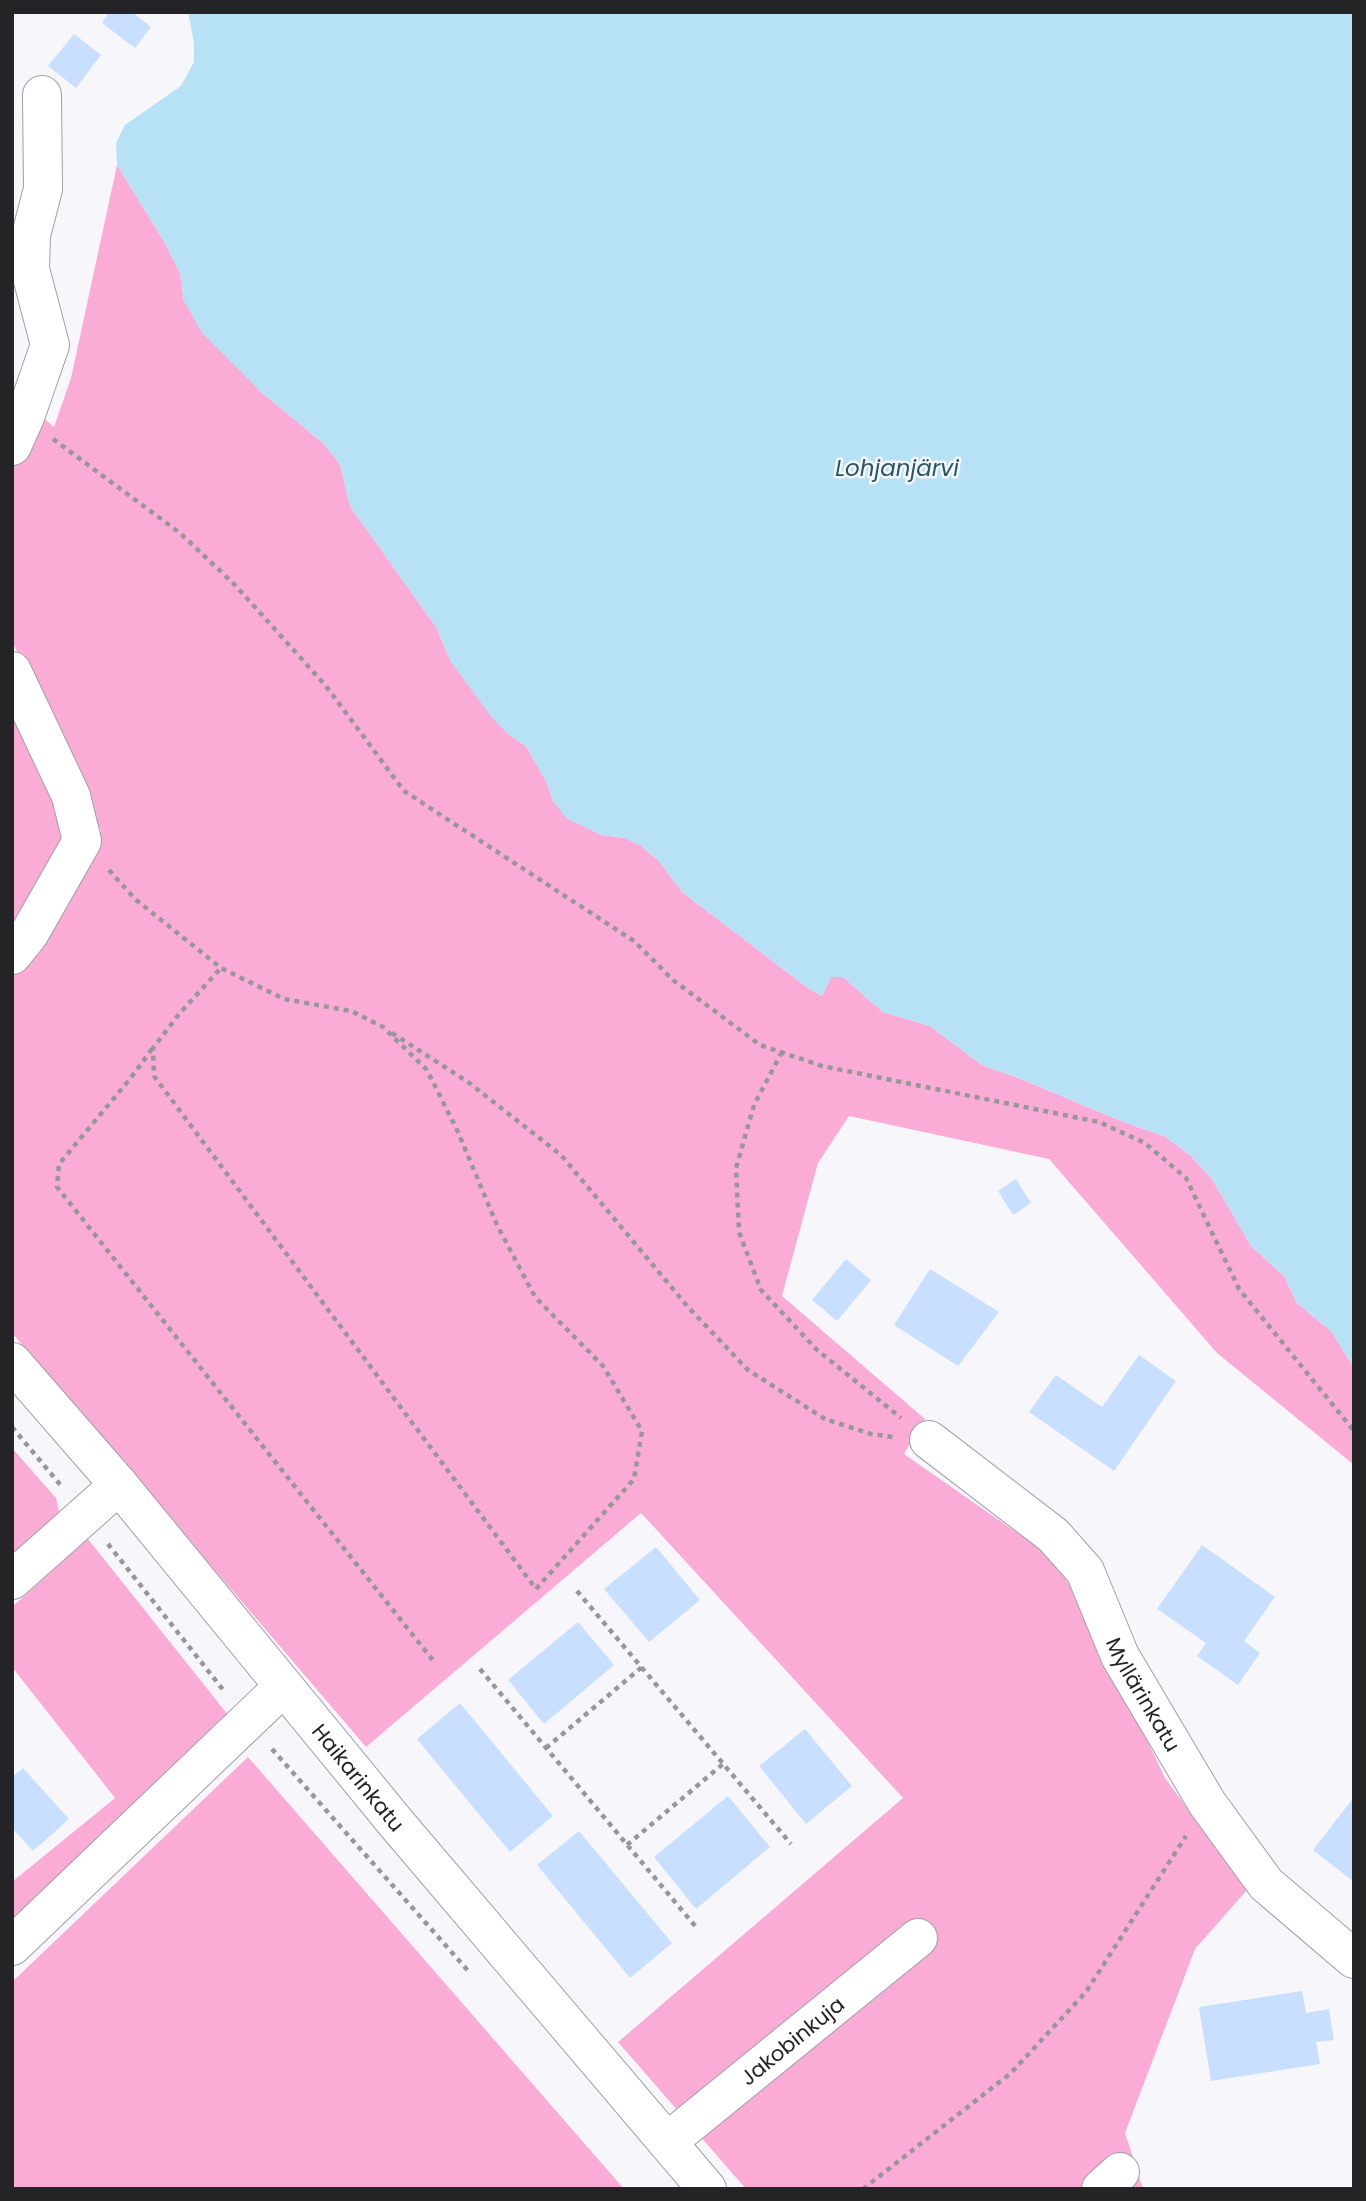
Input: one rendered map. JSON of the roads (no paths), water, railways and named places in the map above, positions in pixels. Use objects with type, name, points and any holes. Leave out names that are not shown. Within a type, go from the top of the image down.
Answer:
[{"type":"street","points":[[19,432],[50,345],[30,270],[31,235],[43,189],[42,95]]},
{"type":"street","points":[[12,671],[71,796],[82,841],[29,934],[12,955]]},
{"type":"street","name":"Haikarinkatu","points":[[12,1362],[118,1485],[412,1843],[707,2189]]},
{"type":"street","name":"Myllärinkatu","points":[[929,1440],[1053,1535],[1085,1571],[1120,1656],[1207,1803],[1266,1884],[1354,1959]]},
{"type":"street","points":[[12,1580],[118,1485]]},
{"type":"street","points":[[12,1946],[284,1686]]},
{"type":"street","name":"Jakobinkuja","points":[[667,2142],[918,1938]]},
{"type":"water","name":"Lohjanjärvi","points":[[188,12],[1354,12],[1354,1368],[1331,1331],[1297,1303],[1284,1276],[1251,1246],[1212,1179],[1190,1155],[1164,1136],[982,1065],[930,1026],[883,1012],[843,977],[831,977],[822,996],[682,892],[659,861],[640,845],[625,838],[601,835],[566,818],[553,801],[547,783],[526,746],[509,735],[493,719],[451,662],[436,627],[350,506],[340,464],[323,443],[261,392],[202,333],[184,301],[180,273],[165,243],[117,165],[116,143],[125,125],[181,86],[194,62],[194,43]]}]
